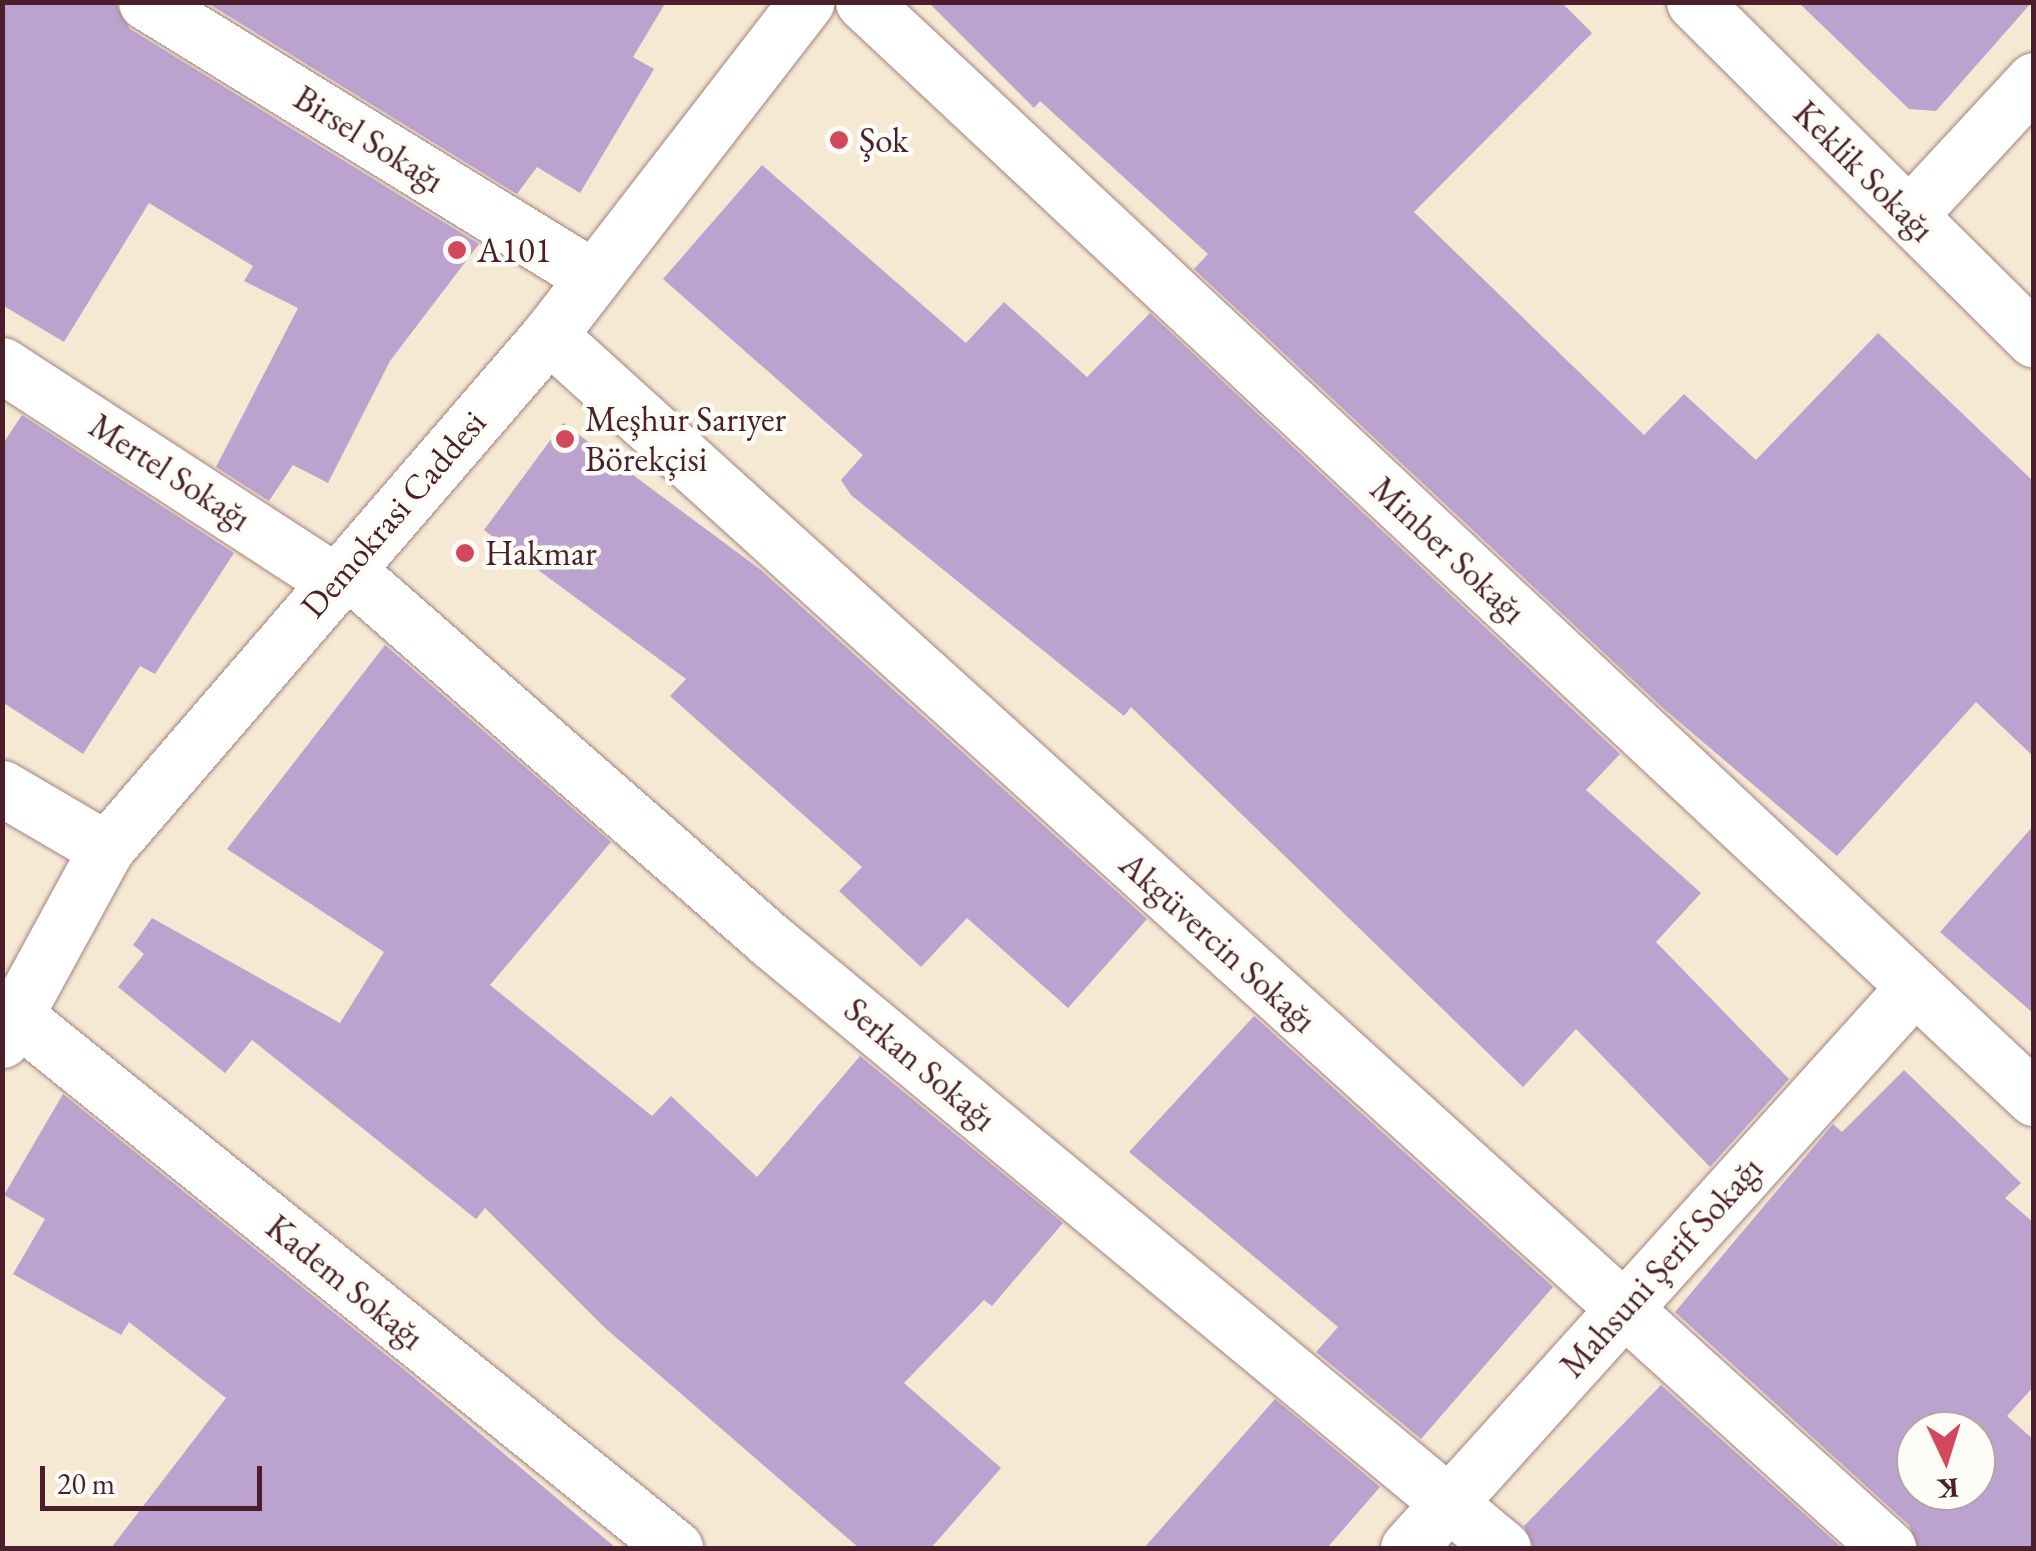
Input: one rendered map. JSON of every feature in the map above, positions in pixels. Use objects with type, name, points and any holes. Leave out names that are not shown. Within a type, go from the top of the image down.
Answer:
[{"type":"street","name":"Birsel Sokağı","points":[[146,2],[591,276]]},
{"type":"street","name":"Demokrasi Caddesi","points":[[9,1028],[106,849],[548,335],[806,2]]},
{"type":"street","name":"Minber Sokağı","points":[[863,2],[2034,1098]]},
{"type":"street","name":"Keklik Sokağı","points":[[1694,2],[2034,340]]},
{"type":"street","points":[[1909,215],[2034,80]]},
{"type":"street","name":"Akgüvercin Sokağı","points":[[548,335],[1888,1548]]},
{"type":"street","name":"Mertel Sokağı","points":[[2,365],[341,575]]},
{"type":"street","name":"Serkan Sokağı","points":[[341,575],[771,941],[1503,1548]]},
{"type":"street","points":[[2,788],[106,849]]},
{"type":"street","name":"Mahsuni Şerif Sokağı","points":[[1408,1548],[1914,987]]},
{"type":"street","name":"Kadem Sokağı","points":[[9,1028],[675,1548]]},
{"type":"building","points":[[2,2],[115,2],[130,29],[479,244],[390,361],[328,483],[293,465],[269,501],[216,467],[298,308],[244,281],[253,266],[149,203],[64,342],[2,305]]},
{"type":"building","points":[[206,2],[666,2],[633,57],[654,69],[580,193],[537,167],[517,194]]},
{"type":"building","points":[[928,2],[1561,2],[1592,33],[1414,212],[1644,435],[1684,394],[1756,460],[1878,333],[2034,482],[2034,757],[1976,702],[1837,856],[1663,708],[1194,269],[1208,254],[1040,101],[1034,108]]},
{"type":"building","points":[[1798,2],[2032,2],[1936,111],[1909,109]]},
{"type":"building","points":[[762,165],[966,343],[1004,302],[1087,377],[1150,313],[1620,754],[1586,790],[1701,893],[1656,942],[1789,1079],[1710,1167],[1576,1029],[1523,1087],[1131,707],[1124,716],[851,495],[841,480],[863,455],[663,279]]},
{"type":"building","points":[[22,415],[234,553],[155,674],[140,666],[83,754],[2,702],[2,445]]},
{"type":"building","points":[[563,423],[761,570],[1147,919],[1068,1008],[967,918],[921,967],[839,891],[862,867],[670,696],[686,679],[484,530]]},
{"type":"building","points":[[385,645],[611,842],[490,985],[652,1116],[671,1096],[757,1177],[860,1056],[1063,1223],[992,1306],[984,1300],[904,1383],[1001,1468],[931,1548],[859,1548],[604,1327],[485,1208],[476,1219],[252,1040],[225,1073],[118,987],[144,954],[133,945],[152,918],[340,1023],[384,952],[227,849]]},
{"type":"building","points":[[2034,825],[2034,1014],[1940,932]]},
{"type":"building","points":[[1254,1016],[1553,1287],[1421,1439],[1316,1352],[1338,1327],[1129,1152]]},
{"type":"building","points":[[1904,1070],[2021,1183],[2005,1198],[2034,1223],[2034,1386],[2007,1416],[2034,1440],[2034,1548],[1918,1548],[1909,1525],[1675,1312],[1833,1124],[1842,1132]]},
{"type":"building","points":[[63,1094],[407,1372],[616,1548],[111,1548],[226,1398],[129,1322],[121,1335],[13,1274],[45,1219],[4,1195]]},
{"type":"building","points":[[1661,1385],[1842,1548],[1534,1548],[1524,1526]]},
{"type":"building","points":[[1275,1399],[1380,1487],[1327,1548],[1144,1548]]},
{"type":"place","name":"Şok","points":[[839,140]]},
{"type":"place","name":"A101","points":[[457,250]]},
{"type":"place","name":"Meşhur Sarıyer Börekçisi","points":[[565,439]]},
{"type":"place","name":"Hakmar","points":[[465,553]]}]
